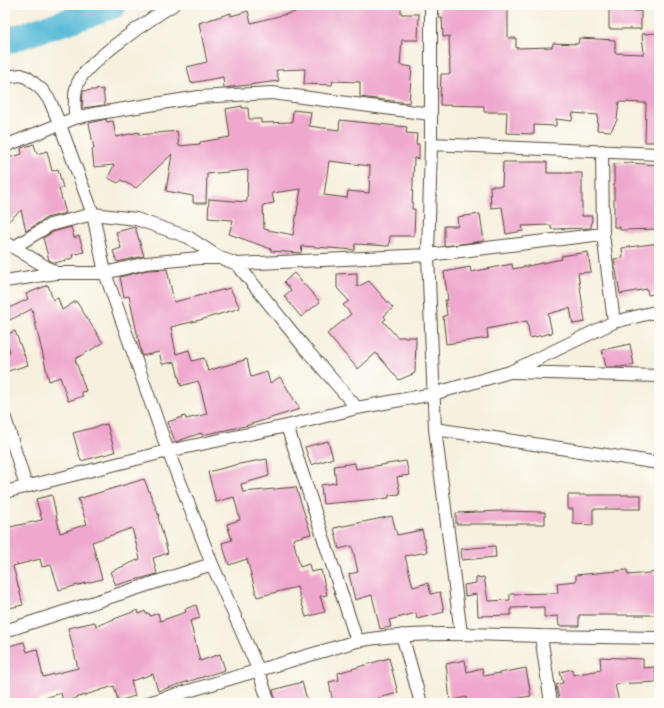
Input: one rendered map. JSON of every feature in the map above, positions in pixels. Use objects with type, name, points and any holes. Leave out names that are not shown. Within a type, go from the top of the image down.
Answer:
[{"type":"street","points":[[75,118],[76,88],[82,75],[98,60],[137,29],[173,5]]},
{"type":"street","points":[[431,5],[431,144],[428,255],[433,394],[461,634]]},
{"type":"street","points":[[5,77],[21,75],[28,78],[42,90],[50,101],[93,214],[105,273],[168,451],[212,564],[258,669],[269,703]]},
{"type":"street","points":[[5,146],[75,118],[112,110],[199,97],[272,93],[430,114]]},
{"type":"street","points":[[431,144],[659,154]]},
{"type":"street","points":[[602,151],[602,234],[614,322]]},
{"type":"street","points":[[9,245],[50,226],[93,214],[130,218],[152,223],[188,237],[220,258],[237,264],[428,255],[602,234]]},
{"type":"street","points":[[9,245],[56,273]]},
{"type":"street","points":[[5,281],[56,273],[105,273],[146,263],[199,258],[220,258]]},
{"type":"street","points":[[237,264],[304,347],[357,408]]},
{"type":"street","points":[[5,492],[168,451],[287,426],[357,408],[433,394],[510,372],[614,322],[659,311]]},
{"type":"street","points":[[510,372],[659,376]]},
{"type":"street","points":[[5,418],[26,486]]},
{"type":"street","points":[[287,426],[357,640]]},
{"type":"street","points":[[436,429],[659,463]]},
{"type":"street","points":[[5,632],[212,564]]},
{"type":"street","points":[[402,634],[421,703]]},
{"type":"street","points":[[148,703],[357,640],[402,634],[659,638]]},
{"type":"street","points":[[541,636],[551,703]]},
{"type":"building","points":[[295,5],[401,5],[401,14],[419,14],[418,40],[402,40],[400,65],[412,67],[409,103],[360,97],[360,82],[333,81],[332,85],[304,84],[305,69],[276,70],[279,81],[224,88],[223,77],[191,83],[187,67],[207,62],[199,23],[231,13],[231,16],[248,11],[251,23],[295,12]]},
{"type":"building","points":[[440,5],[508,5],[508,38],[516,38],[516,48],[552,47],[553,43],[578,44],[579,38],[615,40],[615,53],[644,54],[642,34],[659,33],[659,142],[645,142],[646,103],[619,102],[617,120],[611,131],[597,130],[598,115],[573,113],[572,121],[556,119],[556,126],[534,125],[534,134],[506,133],[507,112],[484,112],[484,106],[440,105],[441,74],[450,74],[449,36],[443,37],[442,18],[439,18]]},
{"type":"building","points":[[609,5],[622,5],[622,11],[641,11],[641,29],[609,29]]},
{"type":"building","points":[[103,89],[105,105],[82,108],[83,91]]},
{"type":"building","points":[[242,106],[242,108],[248,108],[249,119],[261,119],[261,123],[292,122],[293,110],[311,112],[309,126],[339,130],[340,120],[407,127],[406,133],[417,134],[416,144],[419,144],[419,159],[414,158],[412,209],[415,209],[414,236],[390,236],[389,246],[355,244],[355,250],[302,246],[301,253],[271,251],[271,249],[229,234],[233,220],[208,218],[209,199],[247,202],[248,170],[207,174],[206,203],[193,203],[193,196],[166,191],[172,154],[136,188],[121,180],[118,183],[108,178],[114,165],[94,167],[92,149],[94,149],[89,123],[106,119],[107,122],[113,121],[116,137],[139,132],[139,135],[177,131],[179,146],[200,144],[200,142],[230,137],[226,109]],"holes":[[[329,161],[370,166],[369,193],[348,191],[347,198],[324,195]],[[301,189],[293,235],[264,229],[263,205],[274,203],[272,193]]]},
{"type":"building","points":[[34,144],[37,154],[47,151],[52,171],[58,169],[63,188],[59,189],[66,213],[46,218],[26,231],[21,210],[5,224],[5,185],[10,184],[5,159],[22,154],[21,148]]},
{"type":"building","points":[[503,162],[547,162],[547,173],[582,173],[582,216],[592,216],[591,228],[551,229],[551,225],[522,226],[523,231],[506,234],[502,207],[491,208],[490,186],[502,186]]},
{"type":"building","points":[[631,163],[659,165],[659,229],[620,230],[620,227],[614,227],[614,164]]},
{"type":"building","points":[[480,214],[484,241],[444,246],[444,226],[458,226],[457,217]]},
{"type":"building","points":[[71,227],[74,238],[79,236],[84,252],[72,255],[73,258],[55,263],[49,260],[43,238],[53,232]]},
{"type":"building","points":[[135,227],[144,256],[117,262],[113,251],[121,248],[116,232]]},
{"type":"building","points":[[659,243],[659,293],[648,295],[647,289],[620,294],[614,259],[623,258],[622,248]]},
{"type":"building","points":[[588,252],[591,272],[578,273],[585,322],[573,324],[570,308],[548,314],[552,333],[530,338],[527,321],[487,329],[488,338],[446,344],[443,316],[447,315],[445,300],[448,300],[444,272],[470,267],[471,272],[512,264],[513,269],[562,259],[561,256]]},
{"type":"building","points":[[167,269],[174,302],[230,288],[240,308],[171,327],[176,354],[189,350],[192,361],[204,358],[208,371],[247,359],[251,377],[267,372],[270,383],[280,377],[300,409],[245,426],[202,435],[201,433],[175,442],[168,422],[185,416],[186,419],[207,414],[200,386],[198,381],[181,386],[175,362],[162,364],[159,352],[142,356],[129,296],[124,297],[120,277],[147,270]]},
{"type":"building","points":[[294,273],[320,302],[301,317],[284,296],[291,290],[284,282]]},
{"type":"building","points":[[357,273],[357,287],[369,281],[393,308],[384,316],[386,319],[383,321],[397,337],[416,337],[415,373],[399,380],[376,353],[358,369],[327,334],[351,314],[343,305],[349,301],[337,288],[337,274]]},
{"type":"building","points":[[48,285],[53,300],[58,298],[62,310],[76,301],[103,343],[75,359],[86,391],[81,392],[83,396],[68,401],[60,377],[49,381],[32,309],[10,320],[5,310],[28,299],[26,294]]},
{"type":"building","points":[[15,331],[28,365],[5,372],[5,353],[10,352],[5,335]]},
{"type":"building","points":[[630,344],[634,365],[606,367],[602,350]]},
{"type":"building","points":[[107,424],[115,452],[81,461],[73,433]]},
{"type":"building","points":[[328,441],[333,458],[311,465],[305,447]]},
{"type":"building","points":[[267,459],[269,476],[241,484],[243,492],[296,487],[311,534],[293,539],[300,567],[309,564],[311,572],[321,570],[327,595],[320,596],[325,612],[306,617],[297,587],[257,597],[247,559],[229,565],[222,543],[232,540],[227,524],[240,520],[234,497],[216,502],[208,472]]},
{"type":"building","points":[[406,461],[409,475],[397,477],[400,494],[389,495],[389,498],[323,504],[321,485],[336,483],[334,466],[355,463],[356,469]]},
{"type":"building","points":[[144,479],[159,516],[158,517],[168,553],[153,558],[157,574],[116,585],[110,572],[140,559],[132,528],[92,542],[102,579],[59,590],[51,565],[42,567],[40,559],[13,566],[23,605],[9,608],[5,592],[5,528],[42,520],[36,499],[52,495],[60,533],[87,524],[78,499]]},
{"type":"building","points":[[568,495],[641,495],[641,509],[593,509],[593,525],[573,524],[573,509],[568,509]]},
{"type":"building","points":[[500,511],[545,512],[545,524],[456,524],[456,513]]},
{"type":"building","points":[[392,516],[397,535],[422,530],[427,552],[405,556],[413,587],[428,583],[431,594],[440,592],[444,612],[417,619],[416,613],[389,620],[391,627],[380,629],[372,595],[355,600],[349,574],[358,572],[352,546],[339,549],[334,528]]},
{"type":"building","points":[[495,546],[496,557],[462,560],[461,549]]},
{"type":"building","points":[[627,570],[628,575],[659,572],[659,615],[579,615],[579,626],[559,626],[558,616],[544,617],[544,607],[511,608],[511,615],[478,616],[477,594],[465,596],[464,585],[476,583],[476,578],[484,577],[488,601],[510,600],[510,594],[558,593],[557,583],[576,581],[576,575]]},
{"type":"building","points":[[196,605],[200,618],[190,621],[200,661],[220,654],[225,670],[158,691],[153,674],[131,681],[135,696],[118,701],[114,686],[63,702],[61,693],[36,701],[37,703],[5,703],[5,647],[24,642],[27,652],[37,649],[43,677],[78,668],[68,628],[95,622],[96,626],[138,610],[139,614],[145,611],[146,614],[149,613],[150,616],[158,613],[160,621],[186,612],[185,609]]},
{"type":"building","points":[[600,657],[643,659],[643,668],[655,667],[657,682],[615,684],[619,703],[560,703],[556,685],[563,683],[560,672],[572,669],[573,675],[601,670]]},
{"type":"building","points":[[389,658],[398,693],[378,698],[380,703],[333,703],[329,682],[339,680],[338,673]]},
{"type":"building","points":[[465,660],[467,672],[482,668],[484,676],[526,668],[531,696],[508,700],[509,703],[468,703],[466,697],[450,701],[446,664]]},
{"type":"building","points":[[302,682],[308,703],[276,703],[273,690]]},
{"type":"waterway","points":[[5,42],[114,5]]}]
